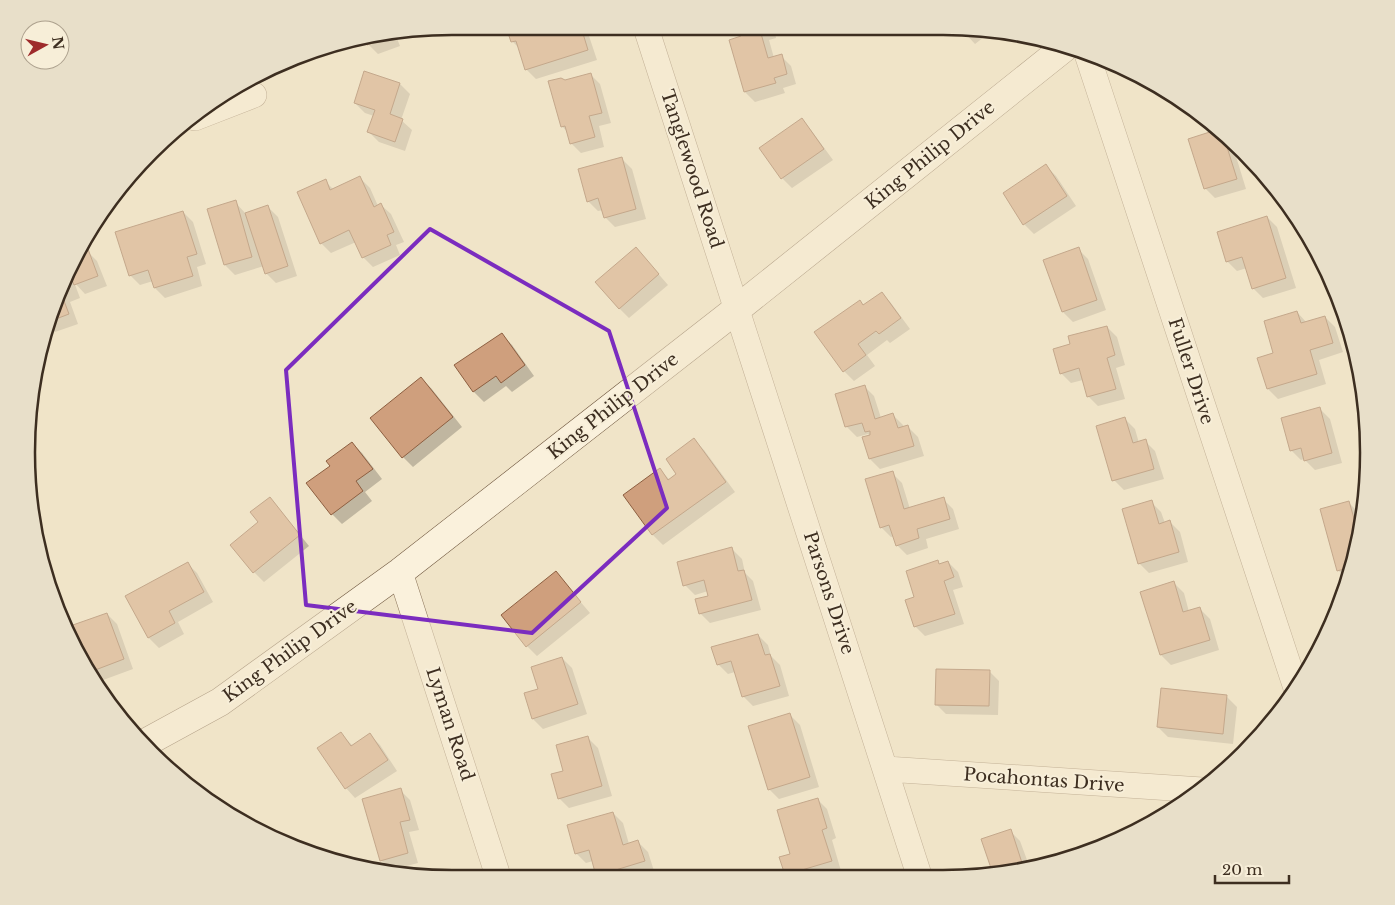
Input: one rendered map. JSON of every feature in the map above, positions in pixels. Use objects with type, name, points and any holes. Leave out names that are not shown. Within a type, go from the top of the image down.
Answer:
[{"type":"street","name":"Tanglewood Road","points":[[648,35],[736,310]]},
{"type":"street","name":"King Philip Drive","points":[[150,740],[220,702],[400,572],[736,310],[1059,52]]},
{"type":"street","name":"Fuller Drive","points":[[1090,62],[1293,679]]},
{"type":"street","points":[[212,112],[254,95]]},
{"type":"street","name":"Parsons Drive","points":[[736,310],[918,870]]},
{"type":"street","name":"Lyman Road","points":[[400,572],[496,870]]},
{"type":"street","name":"Pocahontas Drive","points":[[886,769],[1190,789]]},
{"type":"highlighted area","points":[[430,229],[609,331],[667,508],[532,633],[306,605],[286,370]]},
{"type":"building","points":[[509,35],[583,35],[588,50],[525,70],[516,41],[511,42]]},
{"type":"building","points":[[761,35],[768,58],[782,54],[787,74],[774,78],[776,83],[744,92],[729,40],[741,36]]},
{"type":"building","points":[[364,71],[400,83],[390,114],[403,119],[395,142],[367,132],[375,110],[354,103]]},
{"type":"building","points":[[591,73],[602,113],[589,116],[595,137],[570,144],[565,126],[561,127],[548,81],[561,78],[565,80]]},
{"type":"building","points":[[802,118],[824,149],[781,179],[759,148]]},
{"type":"building","points":[[1210,132],[1227,147],[1237,179],[1204,189],[1188,139]]},
{"type":"building","points":[[622,157],[636,209],[604,218],[598,198],[587,202],[578,169]]},
{"type":"building","points":[[1046,164],[1067,196],[1023,225],[1003,193]]},
{"type":"building","points":[[360,176],[374,207],[381,203],[394,232],[387,235],[391,245],[362,258],[349,230],[320,244],[297,192],[326,179],[330,190]]},
{"type":"building","points":[[236,200],[252,257],[224,265],[207,209]]},
{"type":"building","points":[[268,205],[288,266],[265,274],[245,213]]},
{"type":"building","points":[[183,211],[197,254],[187,257],[193,276],[154,288],[148,270],[129,276],[115,232]]},
{"type":"building","points":[[1267,216],[1286,278],[1252,289],[1242,257],[1226,262],[1217,232]]},
{"type":"building","points":[[636,247],[659,274],[619,309],[595,282]]},
{"type":"building","points":[[1079,247],[1097,300],[1062,312],[1043,260]]},
{"type":"building","points":[[88,249],[98,276],[74,285],[72,281]]},
{"type":"building","points":[[882,292],[901,318],[879,334],[876,331],[858,344],[866,355],[843,372],[814,332],[860,300],[863,305]]},
{"type":"building","points":[[64,301],[69,314],[57,319]]},
{"type":"building","points":[[1297,311],[1301,323],[1325,316],[1333,343],[1310,350],[1317,374],[1267,389],[1257,358],[1273,353],[1264,321]]},
{"type":"building","points":[[1107,326],[1115,355],[1107,358],[1116,389],[1087,397],[1079,368],[1060,374],[1053,349],[1070,344],[1068,336]]},
{"type":"building","points":[[502,333],[525,365],[501,383],[496,376],[473,392],[454,365]]},
{"type":"building","points":[[421,377],[453,417],[402,458],[370,418]]},
{"type":"building","points":[[865,385],[875,419],[893,413],[898,428],[908,425],[914,446],[869,459],[862,437],[870,435],[870,431],[865,432],[862,423],[845,427],[835,394]]},
{"type":"building","points":[[1320,407],[1332,453],[1304,461],[1301,448],[1290,451],[1281,418]]},
{"type":"building","points":[[1125,417],[1133,443],[1146,439],[1154,469],[1112,481],[1096,426]]},
{"type":"building","points":[[694,438],[726,482],[652,535],[623,495],[660,468],[668,480],[676,474],[666,459]]},
{"type":"building","points":[[352,442],[373,469],[356,481],[363,491],[331,515],[306,483],[330,466],[326,461]]},
{"type":"building","points":[[893,471],[904,509],[944,497],[950,519],[917,529],[919,538],[896,546],[889,525],[880,528],[865,479]]},
{"type":"building","points":[[270,497],[300,535],[253,573],[230,545],[258,522],[250,512]]},
{"type":"building","points":[[1152,500],[1159,524],[1170,520],[1179,552],[1138,564],[1122,509]]},
{"type":"building","points":[[1349,501],[1354,519],[1343,569],[1337,571],[1320,509]]},
{"type":"building","points":[[732,547],[738,571],[744,570],[752,600],[699,614],[695,599],[708,596],[704,580],[683,586],[677,562]]},
{"type":"building","points":[[938,560],[939,564],[948,561],[954,577],[944,581],[955,614],[914,627],[905,600],[914,597],[906,571]]},
{"type":"building","points":[[188,562],[204,592],[169,611],[175,623],[148,638],[125,596]]},
{"type":"building","points":[[556,571],[581,602],[526,647],[501,615]]},
{"type":"building","points":[[1174,581],[1183,612],[1200,607],[1210,640],[1160,655],[1140,592]]},
{"type":"building","points":[[107,613],[124,659],[96,670],[73,625]]},
{"type":"building","points":[[758,634],[765,655],[770,654],[780,686],[742,697],[731,661],[717,665],[711,647]]},
{"type":"building","points":[[562,657],[578,704],[532,719],[524,693],[538,689],[531,667]]},
{"type":"building","points":[[936,669],[990,670],[989,706],[935,705]]},
{"type":"building","points":[[1161,688],[1227,695],[1223,734],[1157,727]]},
{"type":"building","points":[[790,713],[810,777],[768,790],[748,726]]},
{"type":"building","points":[[341,732],[351,746],[370,733],[388,760],[345,789],[317,748]]},
{"type":"building","points":[[588,736],[602,786],[558,799],[551,774],[563,771],[556,745]]},
{"type":"building","points":[[401,788],[410,820],[400,822],[408,853],[380,861],[362,799]]},
{"type":"building","points":[[818,798],[827,828],[822,830],[832,861],[802,870],[783,870],[779,857],[790,854],[777,810]]},
{"type":"building","points":[[613,812],[623,845],[638,840],[645,861],[616,870],[594,870],[589,850],[575,854],[567,825]]},
{"type":"building","points":[[1011,829],[1022,862],[991,867],[981,839]]}]
